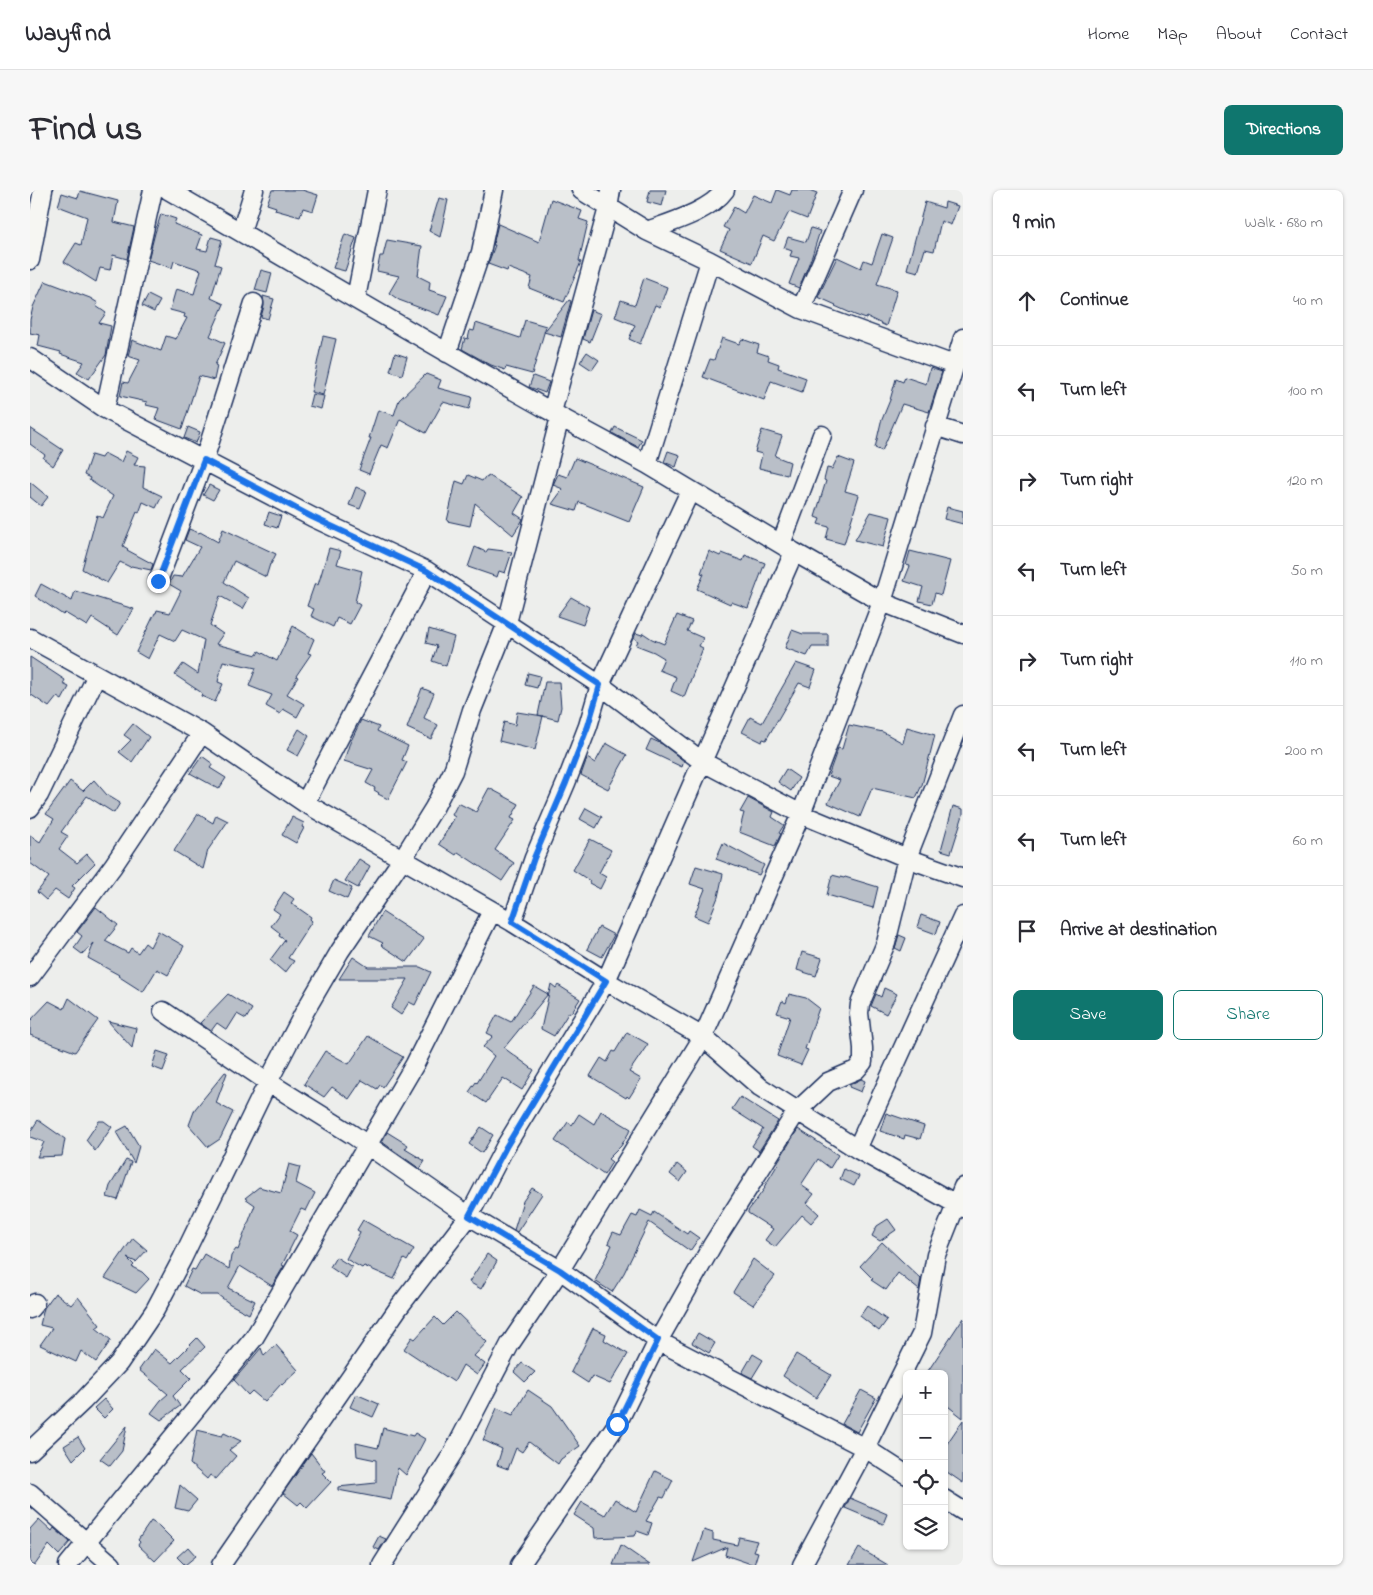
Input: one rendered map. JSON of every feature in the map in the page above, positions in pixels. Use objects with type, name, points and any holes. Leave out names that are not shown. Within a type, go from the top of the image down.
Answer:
[{"type":"street","points":[[30,260],[43,190]]},
{"type":"street","points":[[105,409],[153,190]]},
{"type":"street","points":[[168,190],[356,298],[447,353],[647,464],[787,548],[882,602],[963,634]]},
{"type":"street","points":[[241,232],[254,190]]},
{"type":"street","points":[[356,298],[377,190]]},
{"type":"street","points":[[447,353],[481,252],[494,190]]},
{"type":"street","points":[[581,190],[647,232],[710,261],[800,309],[954,365]]},
{"type":"street","points":[[30,1451],[83,1401],[119,1363],[155,1310],[305,1011],[340,951],[403,858],[434,808],[453,770],[472,710],[507,623],[611,190]]},
{"type":"street","points":[[647,232],[711,203],[718,199],[725,190]]},
{"type":"street","points":[[800,309],[853,190]]},
{"type":"street","points":[[647,464],[710,261]]},
{"type":"street","points":[[158,581],[204,460],[254,303]]},
{"type":"street","points":[[382,1565],[453,1453],[510,1344],[560,1270],[703,1037],[801,814],[882,602],[963,338]]},
{"type":"street","points":[[30,358],[105,409],[312,517],[427,571],[600,685],[703,762],[801,814],[907,858],[963,878]]},
{"type":"street","points":[[936,426],[963,435]]},
{"type":"street","points":[[221,1565],[399,1307],[469,1216],[506,1147],[606,981],[703,762],[787,548],[822,435]]},
{"type":"street","points":[[512,922],[534,858],[585,734],[600,685],[690,491]]},
{"type":"street","points":[[305,803],[427,571]]},
{"type":"street","points":[[30,638],[202,733],[305,803],[512,922],[606,981],[703,1037],[760,1087],[857,1150],[959,1206]]},
{"type":"street","points":[[33,797],[97,675]]},
{"type":"street","points":[[520,1565],[617,1424],[658,1340],[713,1244],[797,1111],[828,1082],[856,1070],[863,1062],[864,1048],[859,1013],[860,1004],[886,943],[907,858],[963,715]]},
{"type":"street","points":[[30,977],[113,866],[202,733]]},
{"type":"street","points":[[68,1565],[254,1338],[415,1064],[492,911]]},
{"type":"street","points":[[857,1150],[963,916]]},
{"type":"street","points":[[163,1011],[268,1082],[367,1145],[469,1216],[560,1270],[658,1340],[865,1448],[903,1472]]},
{"type":"street","points":[[802,1565],[865,1448],[922,1332],[936,1255],[959,1206],[963,1187]]},
{"type":"street","points":[[30,1492],[112,1565]]},
{"type":"street","points":[[948,1501],[962,1509]]},
{"type":"building","points":[[272,190],[302,190],[318,195],[313,211],[303,208],[300,217],[275,210],[276,207],[267,204]]},
{"type":"building","points":[[650,190],[666,190],[662,206],[647,202]]},
{"type":"building","points":[[777,190],[790,195],[792,190],[809,190],[817,193],[807,219],[789,212],[774,241],[763,236],[752,263],[720,249],[729,230],[723,227],[734,207],[744,213],[753,195],[772,203]]},
{"type":"building","points":[[80,191],[118,201],[114,222],[134,227],[127,259],[113,255],[110,270],[100,268],[96,282],[64,262],[76,243],[81,245],[87,217],[58,206],[62,193],[78,198]]},
{"type":"building","points":[[439,198],[448,200],[440,237],[429,231]]},
{"type":"building","points":[[551,199],[582,211],[579,219],[588,222],[579,261],[581,262],[564,302],[529,288],[532,277],[508,268],[507,271],[488,264],[495,245],[493,245],[498,224],[539,242]]},
{"type":"building","points":[[925,202],[944,208],[945,202],[958,206],[951,225],[941,221],[934,251],[925,249],[918,272],[907,269]]},
{"type":"building","points":[[161,214],[176,219],[174,224],[202,235],[197,249],[207,251],[211,237],[222,240],[215,264],[221,266],[211,298],[224,304],[210,336],[225,343],[215,365],[217,366],[214,380],[199,376],[182,429],[155,419],[159,408],[146,405],[147,402],[120,396],[123,382],[128,383],[140,360],[128,356],[132,340],[161,351],[166,336],[176,339],[187,318],[184,317],[185,314],[170,310],[176,289],[194,294],[201,270],[174,261],[172,268],[148,260]]},
{"type":"building","points":[[811,228],[820,231],[799,288],[789,284],[799,258],[790,256],[792,251],[784,248],[788,237],[806,242]]},
{"type":"building","points":[[345,234],[356,238],[345,271],[333,268]]},
{"type":"building","points":[[882,234],[893,238],[877,284],[897,290],[886,326],[867,317],[866,319],[855,315],[818,297],[837,257],[861,268],[864,260],[872,263]]},
{"type":"building","points":[[387,240],[422,246],[418,276],[430,282],[429,290],[447,296],[439,315],[399,300],[389,293],[399,276],[377,271],[380,256],[383,256]]},
{"type":"building","points":[[261,270],[272,273],[267,293],[255,290]]},
{"type":"building","points":[[644,278],[667,287],[660,307],[655,305],[640,344],[629,339],[635,325],[615,317],[621,300],[635,305]]},
{"type":"building","points":[[45,281],[90,298],[98,303],[96,306],[106,313],[99,323],[111,326],[106,355],[89,379],[77,372],[84,362],[60,354],[61,352],[38,346],[40,335],[30,333],[33,307]]},
{"type":"building","points":[[148,295],[160,301],[154,312],[142,306]]},
{"type":"building","points":[[263,296],[274,299],[268,319],[261,317],[264,306]]},
{"type":"building","points":[[569,300],[571,301],[561,337],[544,332]]},
{"type":"building","points":[[591,310],[601,314],[590,342],[583,339]]},
{"type":"building","points":[[525,320],[546,326],[532,374],[506,367],[505,370],[491,365],[462,349],[465,338],[468,339],[470,330],[474,331],[476,323],[520,338]]},
{"type":"building","points":[[323,336],[336,339],[323,395],[311,392]]},
{"type":"building","points":[[722,338],[739,344],[742,339],[759,345],[757,352],[769,356],[768,360],[779,364],[778,368],[806,378],[802,392],[771,381],[764,400],[703,377],[710,359],[714,360]]},
{"type":"building","points":[[587,352],[599,360],[592,370],[580,362]]},
{"type":"building","points":[[395,353],[407,357],[402,375],[390,371]]},
{"type":"building","points":[[930,368],[942,372],[929,412],[902,404],[882,451],[875,448],[881,422],[896,379],[903,382],[905,377],[926,384]]},
{"type":"building","points":[[426,374],[441,380],[438,388],[472,397],[469,409],[443,402],[426,433],[400,419],[388,448],[381,445],[369,474],[359,470],[371,438],[369,438],[378,410],[394,415],[399,400]]},
{"type":"building","points":[[533,376],[549,382],[545,393],[529,387]]},
{"type":"building","points":[[312,394],[324,396],[321,409],[309,406]]},
{"type":"building","points":[[188,427],[200,432],[196,443],[184,438]]},
{"type":"building","points":[[615,427],[642,440],[638,447],[612,433]]},
{"type":"building","points":[[30,428],[63,450],[53,466],[43,458],[45,455],[30,444]]},
{"type":"building","points":[[762,430],[782,436],[775,456],[790,462],[787,475],[759,468],[762,454],[755,452]]},
{"type":"building","points":[[126,451],[138,457],[134,465],[145,466],[143,487],[162,496],[156,508],[143,502],[123,546],[153,564],[151,570],[130,567],[120,562],[107,583],[82,569],[97,515],[103,518],[113,496],[84,475],[91,455],[101,458],[104,453],[121,462]]},
{"type":"building","points":[[668,451],[680,455],[676,467],[664,462]]},
{"type":"building","points":[[838,457],[854,463],[845,491],[859,495],[844,544],[826,539],[829,527],[818,524],[820,519],[815,517],[826,481],[824,480],[827,468],[832,469]]},
{"type":"building","points":[[575,458],[644,487],[629,522],[579,502],[576,511],[552,504],[563,489],[553,485],[558,474],[567,477]]},
{"type":"building","points":[[468,475],[482,481],[488,475],[523,497],[514,513],[523,519],[513,535],[475,503],[470,526],[447,521],[456,481],[464,484]]},
{"type":"building","points":[[30,482],[48,497],[41,506],[30,497]]},
{"type":"building","points":[[209,485],[219,490],[213,500],[203,495]]},
{"type":"building","points":[[356,487],[367,492],[360,509],[349,505]]},
{"type":"building","points":[[947,507],[963,511],[963,524],[944,519]]},
{"type":"building","points":[[269,512],[281,516],[277,528],[265,524]]},
{"type":"building","points":[[871,512],[891,517],[883,547],[855,540]]},
{"type":"building","points":[[189,529],[200,532],[218,542],[223,529],[276,554],[270,564],[266,577],[234,561],[224,582],[249,598],[243,609],[220,596],[210,625],[223,634],[216,644],[257,655],[259,651],[277,661],[293,626],[314,639],[308,653],[311,654],[296,676],[298,677],[287,694],[304,704],[297,717],[283,709],[280,714],[266,706],[272,695],[249,686],[256,668],[223,661],[218,682],[223,684],[215,702],[201,696],[202,693],[175,675],[183,664],[198,674],[204,640],[182,630],[175,641],[160,634],[148,659],[136,652],[157,610],[170,613],[181,591],[169,584],[173,576],[182,577],[200,547],[185,540]]},
{"type":"building","points":[[475,547],[486,552],[488,549],[512,552],[505,573],[499,571],[497,577],[468,567]]},
{"type":"building","points":[[329,548],[341,551],[337,564],[362,571],[355,602],[360,605],[350,624],[337,618],[333,627],[311,616],[314,609],[307,606],[315,583],[318,585]]},
{"type":"building","points":[[709,551],[720,556],[722,553],[743,561],[745,555],[765,563],[748,608],[731,602],[730,604],[697,589],[704,574],[701,573]]},
{"type":"building","points":[[910,551],[950,561],[941,595],[935,593],[932,604],[919,601],[923,587],[904,581],[910,566],[906,565]]},
{"type":"building","points":[[41,584],[72,601],[75,591],[134,609],[118,635],[92,618],[87,626],[65,613],[63,615],[35,596]]},
{"type":"building","points":[[571,597],[589,607],[583,625],[557,616]]},
{"type":"building","points":[[677,615],[692,621],[687,631],[703,638],[699,646],[703,648],[684,697],[671,691],[676,677],[659,670],[664,658],[636,645],[638,641],[634,638],[636,633],[642,635],[643,633],[664,644]]},
{"type":"building","points":[[429,629],[454,637],[446,666],[432,661],[437,646],[426,643]]},
{"type":"building","points":[[792,630],[803,634],[828,634],[828,647],[812,647],[807,656],[785,648]]},
{"type":"building","points":[[30,657],[65,680],[63,684],[69,687],[62,700],[57,697],[49,707],[30,694]]},
{"type":"building","points":[[796,663],[816,670],[810,687],[799,683],[766,740],[763,739],[762,742],[742,732],[750,717],[762,723]]},
{"type":"building","points":[[528,673],[540,676],[537,688],[525,685]]},
{"type":"building","points":[[545,682],[559,682],[561,707],[558,720],[538,715]]},
{"type":"building","points":[[422,688],[434,693],[424,718],[438,725],[431,739],[407,728]]},
{"type":"building","points":[[517,712],[543,716],[535,750],[499,741],[504,722],[515,725]]},
{"type":"building","points":[[361,720],[379,727],[377,731],[408,746],[402,760],[407,762],[388,799],[378,794],[374,790],[375,788],[366,783],[373,770],[344,761],[349,745]]},
{"type":"building","points":[[133,724],[149,737],[132,762],[119,752],[131,740],[124,735]]},
{"type":"building","points":[[849,725],[883,732],[903,743],[907,727],[935,735],[922,785],[916,798],[872,788],[860,817],[828,803],[840,780],[828,776],[838,748],[842,749]]},
{"type":"building","points":[[299,729],[309,736],[298,756],[287,750]]},
{"type":"building","points":[[651,739],[662,744],[684,761],[682,767],[646,750]]},
{"type":"building","points":[[606,743],[627,755],[608,789],[581,775],[587,758],[595,763]]},
{"type":"building","points":[[202,756],[213,764],[210,768],[226,778],[219,789],[190,773]]},
{"type":"building","points":[[786,769],[799,778],[791,791],[778,782]]},
{"type":"building","points":[[94,780],[107,795],[120,803],[114,813],[87,796],[61,832],[68,836],[59,849],[77,863],[87,854],[95,863],[72,886],[75,888],[68,899],[55,890],[46,900],[37,892],[49,877],[30,863],[30,835],[40,842],[54,819],[46,814],[70,781],[83,791]]},
{"type":"building","points":[[489,788],[519,804],[511,818],[515,820],[495,850],[514,863],[502,881],[458,852],[456,855],[439,844],[455,817],[452,815],[458,803],[476,812]]},
{"type":"building","points":[[748,798],[774,812],[772,817],[784,825],[775,846],[739,832],[744,813],[740,812]]},
{"type":"building","points":[[953,806],[963,809],[963,815],[951,853],[941,850]]},
{"type":"building","points":[[586,808],[602,817],[596,828],[580,819]]},
{"type":"building","points":[[198,814],[213,823],[216,815],[228,821],[208,850],[203,869],[174,851]]},
{"type":"building","points":[[292,817],[304,823],[302,827],[304,828],[296,843],[282,835]]},
{"type":"building","points":[[590,839],[611,850],[599,873],[606,877],[600,889],[573,870]]},
{"type":"building","points":[[723,843],[764,865],[759,875],[716,859]]},
{"type":"building","points":[[359,859],[370,866],[358,888],[345,881]]},
{"type":"building","points":[[696,866],[723,874],[718,897],[708,922],[694,916],[705,889],[690,884]]},
{"type":"building","points":[[832,875],[878,887],[873,908],[827,895]]},
{"type":"building","points":[[334,880],[352,888],[347,899],[329,891]]},
{"type":"building","points":[[284,892],[294,899],[291,903],[311,917],[312,921],[288,958],[294,961],[285,973],[270,960],[285,940],[271,926],[280,914],[273,909]]},
{"type":"building","points":[[96,907],[118,925],[105,941],[128,953],[131,948],[138,953],[145,943],[150,947],[158,931],[184,946],[168,975],[157,969],[143,992],[119,975],[88,958],[94,943],[82,954],[74,948],[82,936],[77,932]]},
{"type":"building","points":[[382,912],[424,939],[407,962],[381,945],[383,943],[369,936]]},
{"type":"building","points":[[921,915],[940,922],[936,934],[917,927]]},
{"type":"building","points":[[599,927],[614,935],[602,957],[587,949]]},
{"type":"building","points":[[899,935],[906,938],[901,951],[895,948]]},
{"type":"building","points":[[802,952],[822,958],[816,976],[797,970]]},
{"type":"building","points":[[353,957],[368,967],[420,967],[431,972],[415,1005],[409,1002],[401,1015],[391,1008],[408,979],[339,979]]},
{"type":"building","points":[[551,984],[556,988],[558,985],[580,999],[571,1013],[569,1012],[554,1036],[541,1029]]},
{"type":"building","points":[[534,986],[548,994],[504,1048],[534,1070],[522,1090],[503,1078],[486,1103],[469,1092],[494,1056],[483,1047],[493,1036],[487,1033],[497,1015],[511,1022]]},
{"type":"building","points":[[884,988],[897,994],[886,1014],[871,1006],[876,994],[881,997]]},
{"type":"building","points":[[228,994],[252,1009],[246,1019],[237,1014],[227,1030],[217,1023],[211,1031],[200,1023]]},
{"type":"building","points":[[789,994],[806,998],[819,1008],[805,1049],[808,1050],[801,1065],[777,1056],[790,1017],[777,1013],[782,1001],[786,1003]]},
{"type":"building","points":[[69,998],[98,1020],[75,1052],[30,1035],[30,1021],[49,1001],[64,1009]]},
{"type":"building","points":[[108,1021],[136,1028],[132,1048]]},
{"type":"building","points":[[627,1032],[648,1044],[629,1072],[641,1079],[629,1098],[590,1076],[601,1058],[607,1062]]},
{"type":"building","points":[[368,1036],[403,1057],[383,1087],[380,1085],[377,1089],[362,1080],[349,1099],[332,1087],[324,1097],[304,1084],[325,1051],[349,1064]]},
{"type":"building","points":[[157,1051],[169,1055],[163,1071],[152,1067]]},
{"type":"building","points":[[225,1072],[227,1073],[216,1103],[233,1112],[220,1139],[208,1147],[189,1125],[195,1109]]},
{"type":"building","points":[[861,1079],[865,1081],[861,1092],[849,1087],[851,1084]]},
{"type":"building","points":[[740,1097],[778,1121],[759,1151],[752,1146],[763,1129],[732,1109]]},
{"type":"building","points":[[601,1111],[631,1129],[621,1146],[608,1159],[612,1162],[604,1175],[555,1141],[568,1122],[572,1125],[579,1114],[594,1124]]},
{"type":"building","points":[[886,1113],[924,1126],[920,1139],[905,1135],[904,1139],[880,1131]]},
{"type":"building","points":[[38,1120],[65,1139],[62,1156],[37,1157],[44,1142],[30,1137],[30,1132]]},
{"type":"building","points":[[99,1121],[104,1121],[112,1127],[95,1151],[86,1140]]},
{"type":"building","points":[[127,1126],[139,1146],[134,1163],[116,1132]]},
{"type":"building","points":[[481,1127],[493,1135],[482,1153],[469,1144]]},
{"type":"building","points":[[798,1129],[838,1155],[830,1168],[818,1159],[801,1185],[814,1194],[807,1203],[819,1214],[811,1223],[802,1215],[775,1247],[765,1240],[773,1229],[748,1213],[748,1211],[765,1188],[777,1163]]},
{"type":"building","points":[[387,1132],[408,1145],[405,1149],[425,1161],[420,1169],[382,1142]]},
{"type":"building","points":[[126,1160],[131,1162],[118,1200],[107,1197],[110,1186]]},
{"type":"building","points":[[289,1164],[300,1167],[296,1183],[315,1193],[306,1211],[301,1209],[290,1231],[297,1235],[282,1265],[284,1266],[272,1286],[240,1266],[228,1288],[255,1301],[249,1314],[218,1295],[201,1295],[184,1286],[192,1269],[195,1270],[204,1254],[229,1269],[231,1256],[236,1249],[238,1250],[255,1205],[245,1198],[259,1187],[281,1193]]},
{"type":"building","points":[[677,1164],[687,1172],[680,1182],[670,1174]]},
{"type":"building","points":[[844,1169],[859,1176],[854,1186],[840,1179]]},
{"type":"building","points":[[532,1188],[542,1194],[517,1232],[514,1230],[523,1201]]},
{"type":"building","points":[[640,1210],[652,1216],[654,1212],[687,1234],[689,1231],[699,1238],[690,1251],[649,1222],[624,1273],[612,1292],[595,1281],[612,1245],[608,1243],[613,1232],[621,1235],[632,1215],[637,1217]]},
{"type":"building","points":[[888,1219],[896,1230],[880,1241],[872,1236],[877,1226]]},
{"type":"building","points":[[363,1220],[414,1249],[407,1261],[404,1259],[394,1279],[364,1266],[362,1268],[346,1259],[360,1232],[357,1230]]},
{"type":"building","points":[[133,1238],[147,1250],[136,1262],[127,1258],[134,1265],[132,1267],[142,1272],[149,1279],[136,1293],[105,1278]]},
{"type":"building","points":[[882,1242],[921,1279],[919,1290],[898,1273],[886,1290],[871,1280],[873,1279],[860,1266]]},
{"type":"building","points":[[487,1254],[497,1261],[481,1289],[469,1282]]},
{"type":"building","points":[[336,1257],[352,1267],[346,1278],[330,1267]]},
{"type":"building","points":[[753,1259],[775,1276],[753,1305],[733,1292]]},
{"type":"building","points":[[55,1293],[71,1305],[78,1297],[100,1325],[96,1328],[111,1340],[96,1362],[81,1351],[76,1362],[40,1345],[52,1328],[40,1325],[44,1308]]},
{"type":"building","points":[[867,1306],[887,1320],[879,1331],[860,1316]]},
{"type":"building","points":[[456,1312],[487,1342],[474,1356],[485,1364],[477,1375],[463,1365],[454,1382],[404,1349],[412,1337],[415,1339],[435,1317],[443,1325]]},
{"type":"building","points":[[963,1318],[963,1418],[948,1406],[948,1370],[929,1370]]},
{"type":"building","points":[[593,1328],[606,1334],[604,1340],[628,1354],[610,1384],[592,1376],[588,1383],[571,1372]]},
{"type":"building","points":[[698,1333],[715,1343],[709,1353],[692,1343]]},
{"type":"building","points":[[197,1338],[205,1347],[182,1369],[191,1378],[173,1396],[180,1406],[161,1420],[151,1413],[168,1394],[139,1370],[154,1349],[172,1363]]},
{"type":"building","points":[[276,1345],[298,1370],[281,1384],[265,1402],[252,1391],[248,1395],[234,1380],[261,1348],[264,1356]]},
{"type":"building","points":[[753,1354],[763,1360],[752,1378],[742,1373]]},
{"type":"building","points":[[796,1354],[831,1375],[816,1398],[783,1376]]},
{"type":"building","points":[[522,1363],[535,1372],[525,1382],[514,1372]]},
{"type":"building","points":[[528,1390],[552,1406],[580,1446],[561,1459],[558,1464],[529,1442],[522,1452],[516,1448],[508,1469],[497,1465],[502,1449],[483,1440],[497,1408],[513,1415]]},
{"type":"building","points":[[861,1390],[876,1398],[857,1432],[842,1424]]},
{"type":"building","points":[[356,1394],[379,1404],[373,1417],[350,1407]]},
{"type":"building","points":[[104,1399],[113,1409],[104,1418],[94,1408]]},
{"type":"building","points":[[963,1420],[963,1483],[948,1473],[948,1442]]},
{"type":"building","points":[[127,1426],[122,1451],[110,1466],[100,1459]]},
{"type":"building","points":[[383,1428],[413,1436],[415,1433],[425,1439],[406,1475],[398,1468],[391,1500],[338,1490],[338,1487],[376,1483],[376,1460],[357,1456],[356,1443],[378,1448]]},
{"type":"building","points":[[197,1430],[222,1436],[224,1433],[241,1441],[229,1450],[236,1456],[216,1479],[210,1475],[207,1479],[190,1464]]},
{"type":"building","points":[[78,1437],[85,1448],[73,1460],[64,1446]]},
{"type":"building","points":[[311,1453],[325,1471],[322,1473],[331,1482],[307,1508],[301,1502],[298,1505],[283,1493]]},
{"type":"building","points":[[655,1471],[673,1480],[664,1498],[660,1497],[646,1521],[652,1523],[648,1535],[637,1531],[635,1536],[595,1538],[594,1528],[574,1515],[582,1502],[605,1515],[615,1499],[636,1512]]},
{"type":"building","points":[[180,1485],[197,1500],[188,1511],[175,1508]]},
{"type":"building","points":[[850,1498],[887,1514],[883,1524],[845,1508]]},
{"type":"building","points":[[39,1519],[52,1531],[54,1528],[70,1542],[59,1555],[49,1545],[35,1565],[30,1565],[30,1529]]},
{"type":"building","points":[[151,1521],[174,1541],[155,1561],[138,1545],[140,1542],[138,1540]]},
{"type":"building","points":[[704,1530],[713,1533],[713,1540],[737,1545],[739,1537],[757,1541],[753,1551],[758,1552],[754,1565],[725,1555],[727,1547],[693,1562]]},
{"type":"building","points":[[379,1536],[386,1539],[379,1550],[373,1547]]},
{"type":"building","points":[[621,1545],[650,1565],[613,1565]]},
{"type":"building","points":[[188,1547],[196,1556],[185,1565],[177,1557]]},
{"type":"building","points":[[859,1548],[888,1565],[849,1565]]},
{"type":"route","points":[[158,581],[204,460],[312,517],[427,571],[600,685],[588,726],[534,858],[512,922],[606,981],[539,1090],[469,1216],[560,1270],[658,1340],[617,1424]]}]
